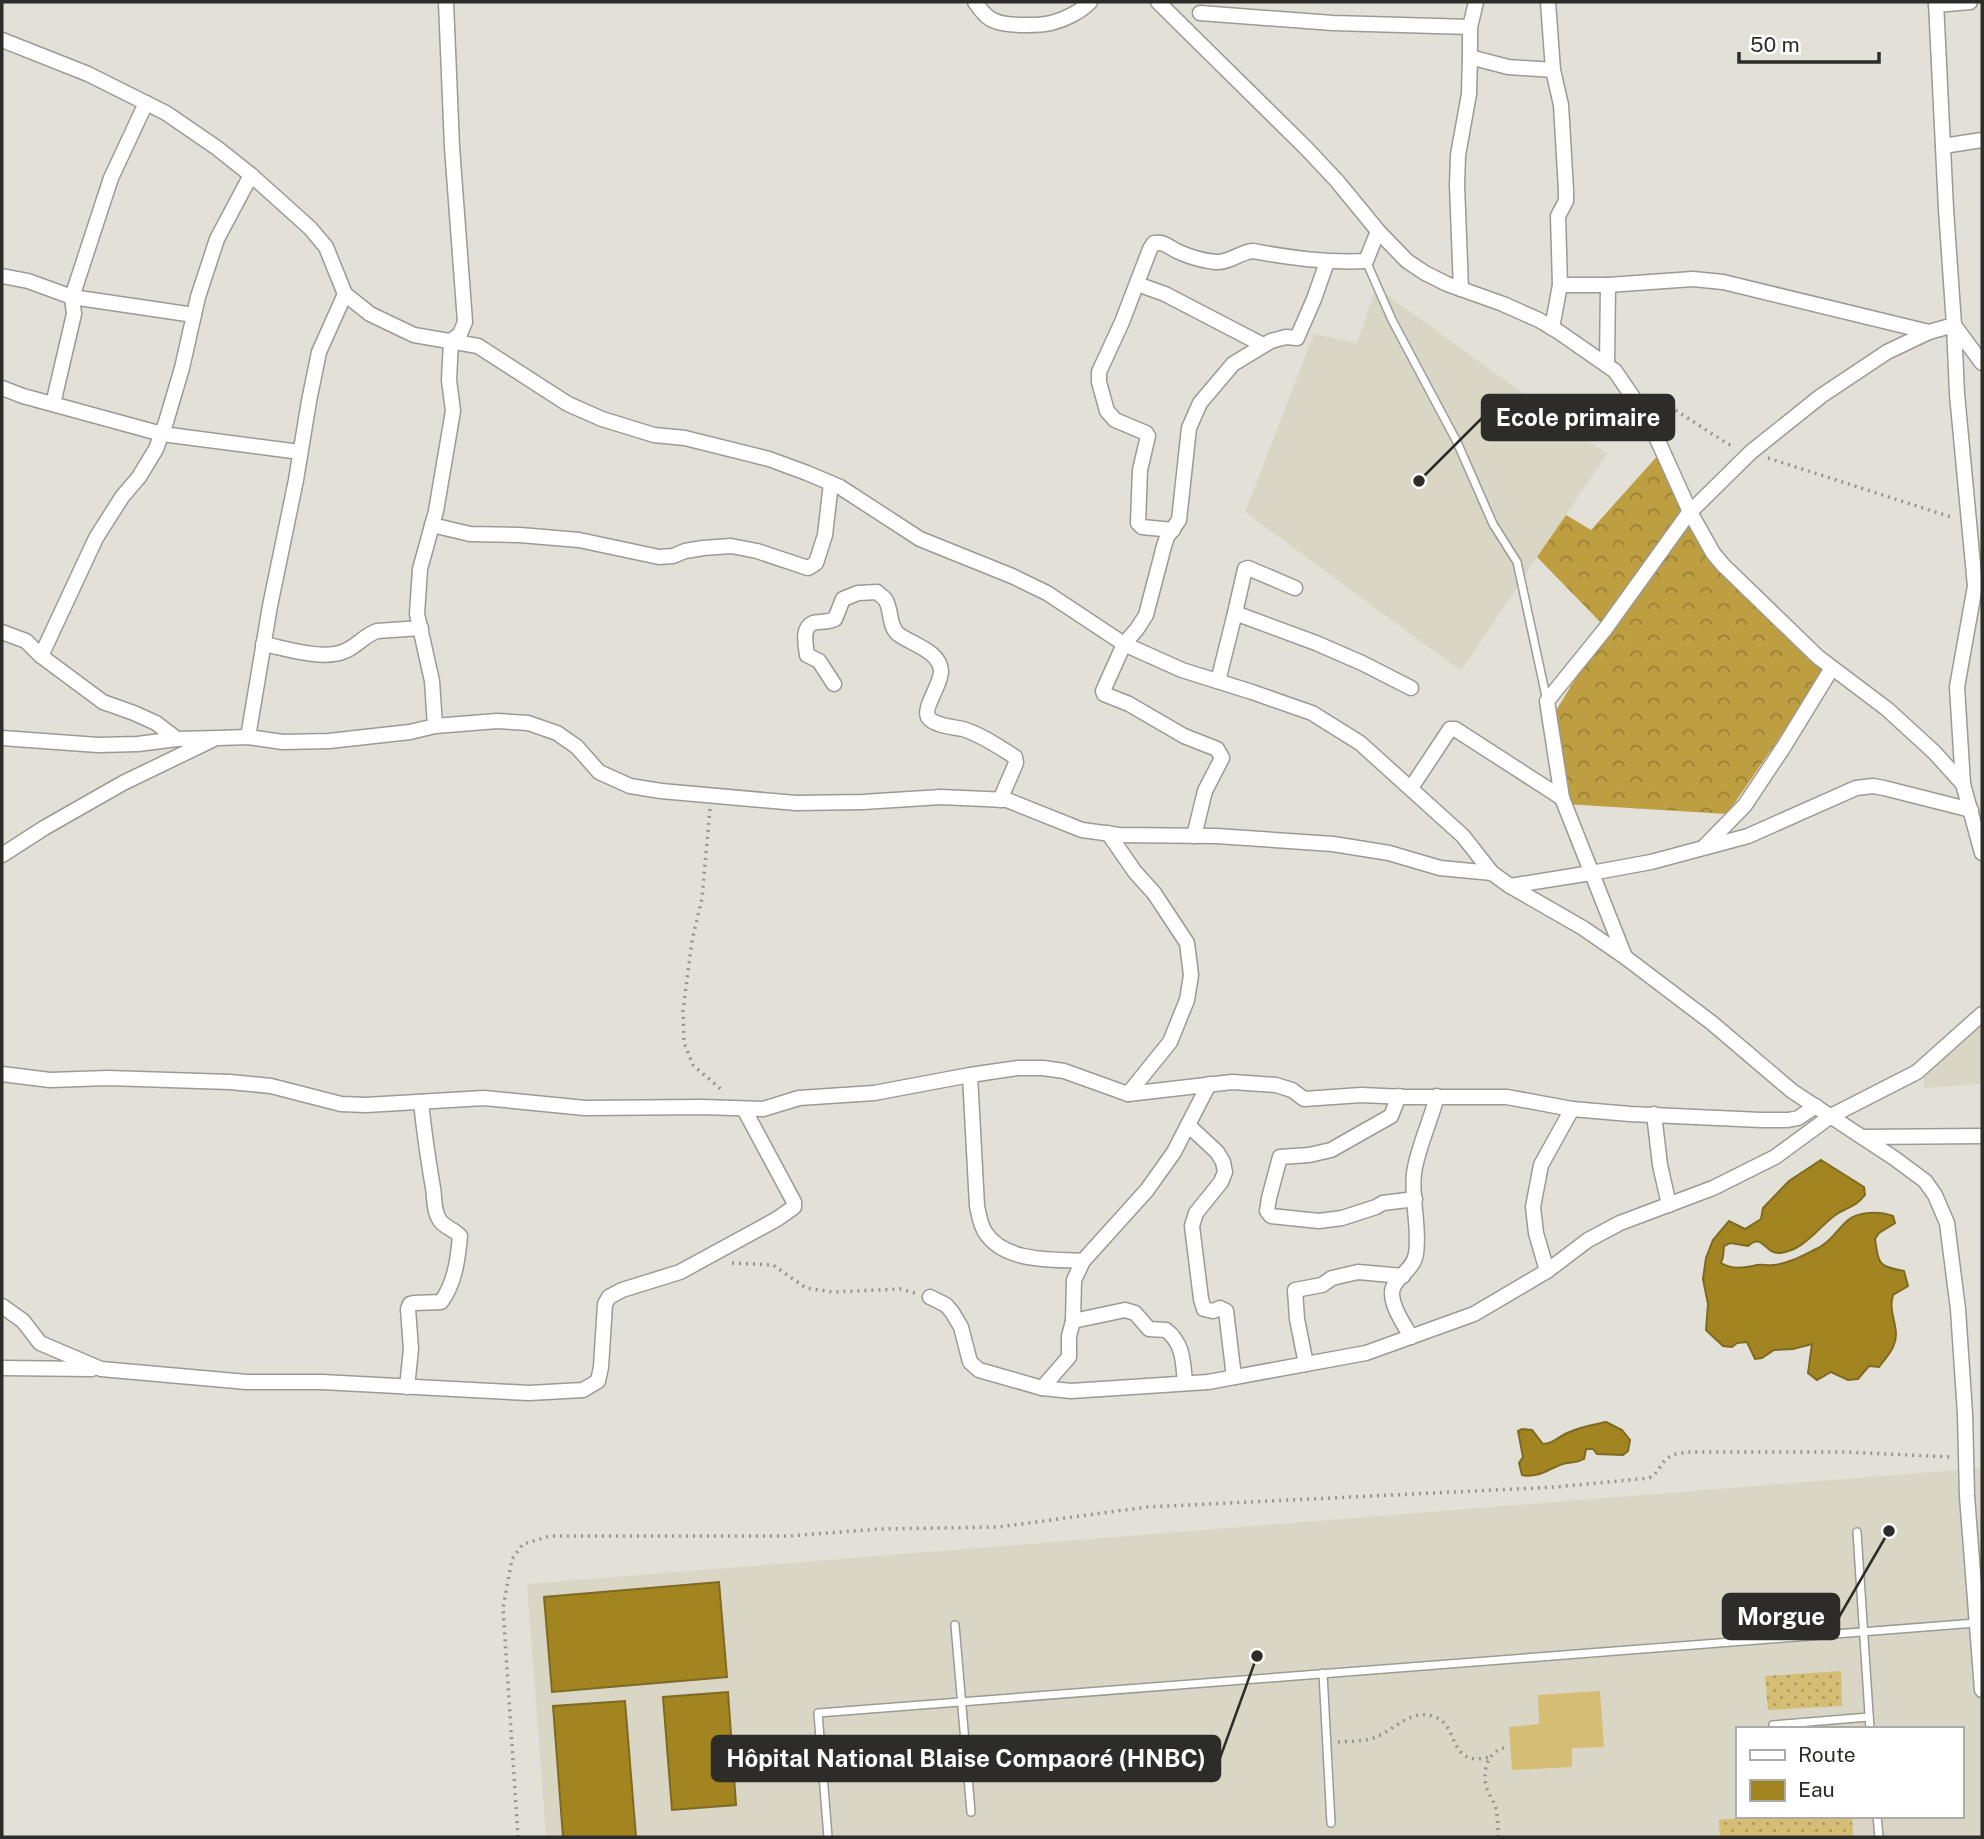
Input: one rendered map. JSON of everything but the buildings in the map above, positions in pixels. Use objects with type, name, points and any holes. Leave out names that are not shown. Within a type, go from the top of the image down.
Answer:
[{"type":"street","points":[[435,726],[432,681],[417,614],[420,569],[446,462],[453,411],[449,380],[451,341],[460,334],[465,322],[452,147],[446,2]]},
{"type":"street","points":[[975,2],[993,21],[1020,24],[1051,23],[1076,13],[1090,2]]},
{"type":"street","points":[[1158,2],[1306,148],[1407,261],[1425,273],[1503,304],[1552,328],[1615,370],[1649,421],[1690,512],[1713,553],[1723,565],[1818,657],[1886,709],[1934,752],[1963,784]]},
{"type":"street","points":[[1461,289],[1458,155],[1469,94],[1470,27],[1476,2]]},
{"type":"street","points":[[1548,2],[1553,69],[1561,105],[1566,190],[1566,201],[1558,216],[1560,285],[1552,328]]},
{"type":"street","points":[[1970,2],[1936,4],[1956,394],[1975,526],[1975,586],[1957,687],[1963,784],[1982,853]]},
{"type":"street","points":[[1193,35],[1200,8],[1333,23],[1470,27]]},
{"type":"street","points":[[2,40],[88,75],[166,113],[251,175],[310,228],[326,247],[345,294],[370,314],[414,335],[478,346],[568,404],[603,419],[654,435],[685,438],[769,458],[841,487],[920,539],[1047,593],[1124,644],[1182,670],[1312,713],[1360,743],[1411,788],[1463,836],[1492,873],[1625,957],[1712,1023],[1792,1091],[1925,1181],[1936,1195],[1947,1223],[1958,1309],[1967,1496],[1982,1689]]},
{"type":"street","points":[[1470,57],[1508,67],[1553,69]]},
{"type":"street","points":[[53,404],[74,314],[72,297],[111,178],[146,103]]},
{"type":"street","points":[[1943,146],[1982,140]]},
{"type":"street","points":[[41,656],[96,538],[156,449],[182,368],[198,297],[217,239],[251,175]]},
{"type":"street","points":[[1173,530],[1142,527],[1138,523],[1140,470],[1148,436],[1115,420],[1107,411],[1099,382],[1099,373],[1154,243],[1160,242],[1179,252],[1216,262],[1253,251],[1327,261],[1366,261],[1378,231]]},
{"type":"street","points":[[1194,836],[1205,791],[1222,758],[1221,753],[1104,694],[1104,686],[1124,644],[1146,615],[1164,545],[1180,517],[1189,428],[1200,403],[1233,364],[1270,341],[1286,337],[1297,338],[1300,335],[1327,261]]},
{"type":"street","points":[[2,276],[28,281],[72,297],[194,315]]},
{"type":"street","points":[[1560,285],[1608,285],[1693,279],[1723,282],[1929,332]]},
{"type":"street","points":[[1137,284],[1165,294],[1263,345]]},
{"type":"street","points":[[1607,365],[1608,285]]},
{"type":"street","points":[[248,737],[263,644],[319,352],[345,294]]},
{"type":"street","points":[[1625,957],[1562,798],[1547,701],[1606,628],[1690,512],[1751,452],[1821,396],[1887,352],[1929,332],[1954,325]]},
{"type":"street","points":[[1954,325],[1982,363]]},
{"type":"street","points":[[2,388],[162,434],[300,452]]},
{"type":"street","points":[[432,525],[470,534],[579,540],[659,558],[703,548],[731,546],[757,551],[808,568],[816,563],[825,535],[831,483]]},
{"type":"street","points":[[1218,681],[1245,569],[1295,588]]},
{"type":"street","points":[[834,684],[819,660],[807,655],[804,638],[808,627],[813,623],[826,623],[835,619],[843,599],[858,593],[877,592],[886,601],[890,620],[897,633],[919,645],[939,664],[941,672],[928,706],[929,719],[978,734],[1015,757],[1016,763],[1000,800]]},
{"type":"street","points":[[1235,613],[1316,643],[1411,688]]},
{"type":"street","points":[[263,644],[330,655],[345,651],[377,631],[421,628]]},
{"type":"street","points":[[2,632],[26,641],[41,656],[103,702],[156,723],[177,739]]},
{"type":"street","points":[[1704,846],[1745,805],[1832,668]]},
{"type":"street","points":[[2,738],[98,745],[248,737],[283,742],[329,741],[410,732],[435,726],[497,721],[528,723],[557,733],[577,747],[599,772],[630,786],[796,803],[941,797],[1000,800],[1016,803],[1082,830],[1333,844],[1389,853],[1431,867],[1492,873]]},
{"type":"street","points":[[1411,788],[1450,729],[1455,729],[1562,798]]},
{"type":"street","points":[[2,855],[122,783],[218,738]]},
{"type":"street","points":[[1510,886],[1651,862],[1748,836],[1856,788],[1884,788],[1971,810]]},
{"type":"street","points":[[1108,833],[1135,872],[1154,893],[1187,943],[1191,975],[1187,1000],[1170,1042],[1128,1094]]},
{"type":"street","points":[[930,1297],[946,1305],[952,1312],[961,1327],[970,1362],[979,1370],[1042,1388],[1071,1391],[1208,1382],[1366,1353],[1474,1314],[1547,1271],[1588,1240],[1620,1223],[1713,1188],[1774,1157],[1831,1116],[1917,1072],[1982,1014]]},
{"type":"street","points":[[2,1074],[50,1080],[108,1078],[230,1082],[271,1086],[341,1104],[366,1105],[484,1098],[585,1108],[763,1109],[799,1098],[874,1093],[970,1075],[1018,1068],[1044,1068],[1064,1071],[1128,1094],[1232,1082],[1276,1084],[1304,1098],[1361,1095],[1507,1097],[1572,1109],[1761,1120],[1798,1118],[1816,1106]]},
{"type":"street","points":[[970,1075],[977,1206],[980,1223],[986,1235],[1005,1250],[1018,1254],[1037,1259],[1083,1261]]},
{"type":"street","points":[[1042,1388],[1069,1357],[1074,1280],[1083,1261],[1147,1190],[1174,1152],[1209,1084]]},
{"type":"street","points":[[1399,1096],[1391,1116],[1331,1150],[1280,1157],[1268,1211],[1271,1216],[1320,1221],[1342,1218],[1383,1203],[1415,1199]]},
{"type":"street","points":[[1411,1337],[1398,1313],[1392,1290],[1395,1283],[1412,1266],[1416,1253],[1414,1175],[1437,1097]]},
{"type":"street","points":[[407,1387],[411,1349],[408,1309],[410,1304],[414,1303],[441,1302],[448,1293],[456,1269],[460,1236],[441,1223],[434,1211],[421,1102]]},
{"type":"street","points":[[2,1368],[101,1369],[247,1382],[322,1382],[529,1393],[583,1390],[598,1381],[605,1304],[609,1297],[622,1290],[680,1272],[794,1207],[777,1168],[744,1109]]},
{"type":"street","points":[[1547,1271],[1536,1233],[1533,1207],[1541,1165],[1572,1109]]},
{"type":"street","points":[[1654,1114],[1660,1165],[1669,1205]]},
{"type":"street","points":[[1188,1125],[1217,1152],[1225,1172],[1221,1182],[1196,1213],[1192,1226],[1200,1299],[1204,1309],[1213,1311],[1220,1308],[1226,1311],[1234,1377]]},
{"type":"street","points":[[1862,1137],[1982,1136]]},
{"type":"street","points":[[1306,1364],[1297,1319],[1295,1290],[1358,1272],[1403,1276]]},
{"type":"street","points":[[2,1306],[23,1321],[40,1343],[101,1369]]},
{"type":"street","points":[[1073,1321],[1125,1310],[1135,1313],[1149,1329],[1166,1330],[1175,1338],[1182,1351],[1185,1383]]},
{"type":"lane","points":[[1366,261],[1392,320],[1457,442],[1493,524],[1517,562],[1547,701]]},
{"type":"lane","points":[[1857,1532],[1870,1727]]},
{"type":"lane","points":[[828,1837],[818,1713],[1977,1623]]},
{"type":"lane","points":[[955,1625],[971,1812]]},
{"type":"lane","points":[[1323,1673],[1331,1823]]},
{"type":"lane","points":[[1773,1727],[1869,1717]]},
{"type":"lane","points":[[1877,1818],[1879,1837]]},
{"type":"path","points":[[1649,393],[1728,444],[1975,526]]},
{"type":"path","points":[[713,796],[708,818],[708,849],[702,898],[692,942],[683,1010],[684,1043],[693,1065],[744,1109]]},
{"type":"path","points":[[710,1255],[731,1263],[773,1265],[806,1288],[833,1292],[900,1289],[930,1297]]},
{"type":"path","points":[[518,1837],[503,1608],[512,1559],[523,1544],[550,1535],[789,1536],[879,1529],[999,1527],[1147,1507],[1556,1487],[1649,1478],[1657,1474],[1665,1460],[1672,1455],[1690,1452],[1845,1452],[1967,1458]]},
{"type":"path","points":[[1325,1743],[1373,1739],[1413,1716],[1425,1714],[1437,1717],[1445,1723],[1456,1749],[1463,1754],[1481,1760],[1490,1757]]},
{"type":"path","points":[[1498,1837],[1497,1811],[1487,1789],[1486,1766],[1497,1750],[1509,1746]]},
{"type":"shaded area","points":[[1376,287],[1607,454],[1461,671],[1245,512],[1314,334],[1357,343]]},
{"type":"shaded area","points":[[1982,1015],[1982,1084],[1924,1088],[1924,1065]]},
{"type":"shaded area","points":[[1982,1468],[1982,1837],[546,1837],[527,1584]]},
{"type":"shaded area","points":[[1841,1671],[1842,1706],[1768,1710],[1765,1676]]},
{"type":"shaded area","points":[[1600,1691],[1604,1747],[1572,1748],[1572,1767],[1512,1770],[1509,1727],[1539,1724],[1538,1695]]},
{"type":"shaded area","points":[[1852,1818],[1853,1837],[1720,1837],[1719,1820]]},
{"type":"green space","points":[[1660,453],[1710,557],[1826,670],[1727,814],[1565,804],[1545,729],[1606,628],[1537,557],[1566,515],[1591,530]]},
{"type":"water","points":[[1821,1160],[1864,1187],[1865,1195],[1861,1200],[1834,1216],[1796,1248],[1775,1253],[1757,1241],[1748,1246],[1730,1243],[1724,1246],[1721,1263],[1739,1268],[1784,1263],[1820,1247],[1857,1215],[1882,1213],[1893,1216],[1895,1223],[1879,1233],[1875,1239],[1879,1259],[1884,1266],[1904,1271],[1908,1286],[1893,1295],[1896,1334],[1892,1350],[1879,1367],[1869,1366],[1858,1379],[1848,1380],[1831,1372],[1817,1380],[1808,1373],[1812,1344],[1774,1350],[1755,1359],[1747,1342],[1737,1343],[1732,1347],[1723,1346],[1706,1330],[1708,1304],[1703,1279],[1706,1258],[1713,1240],[1729,1221],[1745,1229],[1761,1219],[1763,1208],[1789,1181]]},
{"type":"water","points":[[1606,1422],[1622,1430],[1630,1440],[1628,1451],[1623,1455],[1597,1454],[1593,1449],[1586,1449],[1584,1459],[1540,1474],[1522,1475],[1519,1463],[1523,1457],[1518,1431],[1532,1430],[1543,1444],[1546,1444],[1575,1430]]},
{"type":"water","points":[[719,1582],[727,1677],[552,1692],[544,1597]]},
{"type":"water","points":[[728,1692],[736,1805],[672,1810],[663,1697]]},
{"type":"water","points":[[625,1701],[636,1837],[563,1837],[553,1706]]},
{"type":"place","name":"Ecole primaire","points":[[1419,481]]},
{"type":"place","name":"Morgue","points":[[1889,1531]]},
{"type":"place","name":"Hôpital National Blaise Compaoré (HNBC)","points":[[1257,1656]]}]
